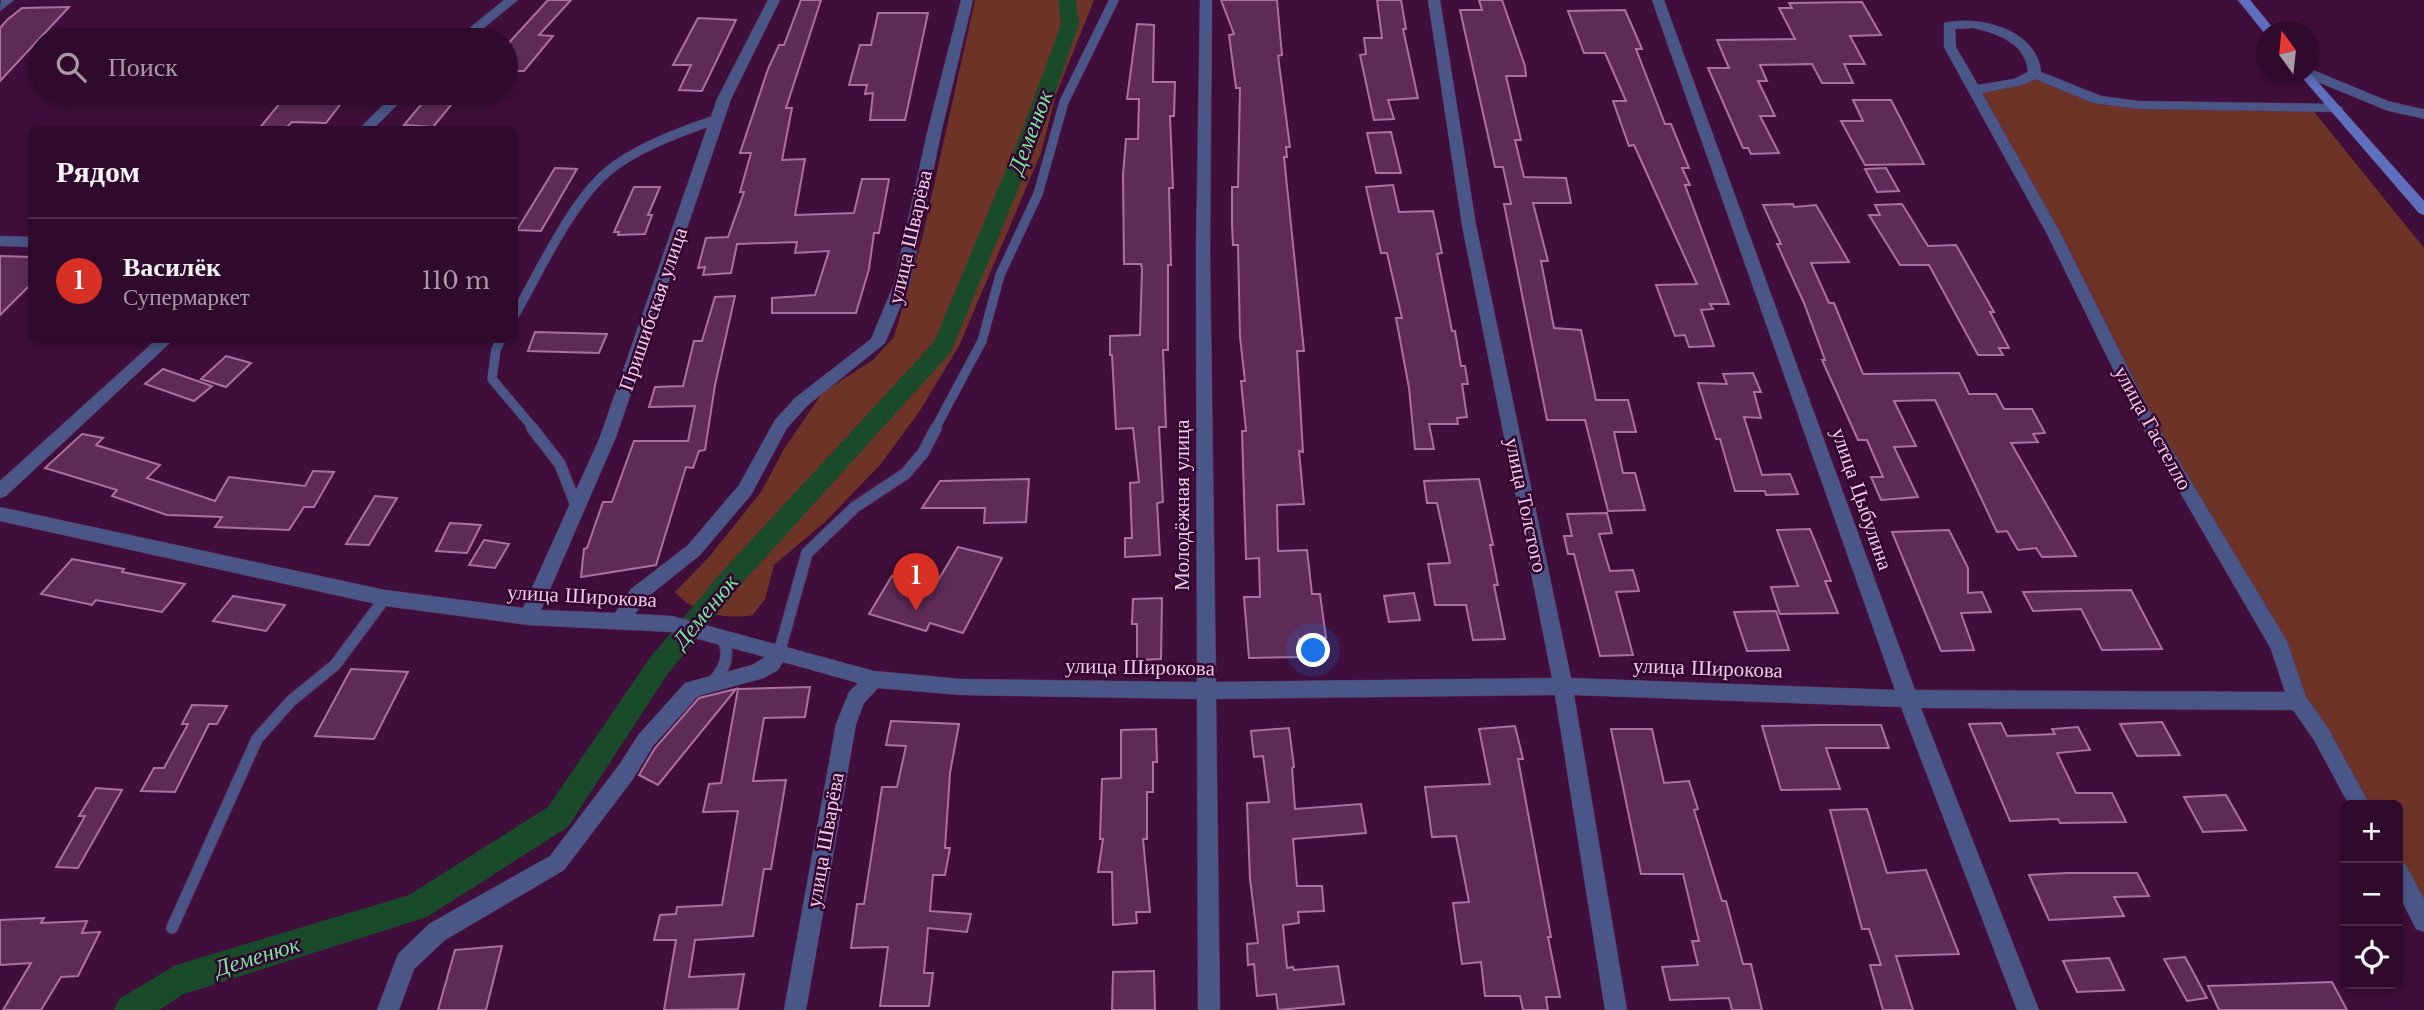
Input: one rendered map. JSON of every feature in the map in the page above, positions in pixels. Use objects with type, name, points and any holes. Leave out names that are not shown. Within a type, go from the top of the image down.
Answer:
[{"type":"main road","points":[[2244,0],[2261,21]]},
{"type":"main road","points":[[2316,84],[2424,210]]},
{"type":"street","points":[[0,8],[8,0]]},
{"type":"street","points":[[476,28],[512,0]]},
{"type":"street","name":"Пришибская улица","points":[[528,617],[608,437],[718,119],[774,0]]},
{"type":"street","name":"улица Шварёва","points":[[620,621],[638,594],[694,550],[745,490],[781,424],[801,401],[877,343],[884,332],[905,273],[938,112],[967,0]]},
{"type":"street","name":"Молодёжная улица","points":[[1206,0],[1203,253],[1209,1010]]},
{"type":"street","name":"улица Толстого","points":[[1434,0],[1469,225],[1563,686],[1616,1010]]},
{"type":"street","name":"улица Цыбулина","points":[[1658,0],[1908,699],[2028,1010]]},
{"type":"street","name":"улица Гастелло","points":[[2035,74],[2036,66],[2028,52],[2010,36],[1988,25],[1961,22],[1948,26],[1950,47],[2054,234],[2146,420],[2280,647],[2298,701],[2321,734],[2357,800]]},
{"type":"street","points":[[1974,90],[2018,82],[2035,74],[2098,100],[2138,105],[2336,108]]},
{"type":"street","points":[[368,126],[390,105]]},
{"type":"street","points":[[0,241],[28,242]]},
{"type":"street","points":[[0,491],[162,343]]},
{"type":"street","name":"улица Широкова","points":[[0,514],[385,598],[528,617],[672,624],[874,679],[961,687],[1206,691],[1563,686],[1908,699],[2298,701]]},
{"type":"street","points":[[388,1010],[406,962],[437,932],[557,863],[626,772],[646,740],[692,689],[757,672],[771,663],[779,653]]},
{"type":"street","name":"улица Шварёва","points":[[795,1010],[846,724],[856,698],[874,679]]},
{"type":"street","points":[[2403,881],[2424,921]]},
{"type":"lane","points":[[779,653],[807,553],[855,507],[905,474],[923,453],[982,341],[1000,275],[1038,194],[1064,102],[1114,0]]},
{"type":"lane","points":[[2319,78],[2388,106],[2424,114]]},
{"type":"lane","points":[[518,309],[583,198],[608,171],[677,132],[718,119]]},
{"type":"lane","points":[[499,343],[492,379],[508,403],[560,465],[576,505]]},
{"type":"lane","points":[[172,928],[257,739],[290,701],[335,665],[385,598]]},
{"type":"lane","points":[[713,682],[724,668],[728,654],[728,646],[722,637]]},
{"type":"shaded area","points":[[975,0],[1094,0],[1056,95],[1041,153],[959,346],[919,412],[880,465],[826,521],[774,565],[765,599],[753,615],[721,615],[700,610],[675,592],[709,557],[761,492],[784,449],[823,392],[873,360],[894,337],[922,239]]},
{"type":"shaded area","points":[[2035,74],[2098,100],[2311,108],[2424,248],[2424,921],[2403,881],[2403,800],[2357,800],[2146,420],[1974,90]]},
{"type":"building","points":[[548,0],[571,0],[539,35],[553,36],[524,71],[518,71],[518,33]]},
{"type":"building","points":[[801,0],[821,0],[786,108],[792,108],[782,160],[805,159],[795,215],[854,213],[862,179],[889,179],[879,233],[874,233],[869,269],[856,313],[772,313],[772,298],[815,295],[829,251],[795,253],[797,242],[737,244],[731,273],[703,275],[705,267],[698,268],[706,238],[728,237],[744,192],[740,192],[751,153],[740,153],[768,69],[779,45],[784,45]]},
{"type":"building","points":[[1221,0],[1277,0],[1282,55],[1278,56],[1290,147],[1286,147],[1287,157],[1284,157],[1304,351],[1297,351],[1303,452],[1299,451],[1304,504],[1277,505],[1278,551],[1307,550],[1312,594],[1320,594],[1326,638],[1299,639],[1300,657],[1249,658],[1244,597],[1260,597],[1259,558],[1246,559],[1242,431],[1246,431],[1241,381],[1245,381],[1240,337],[1238,245],[1233,245],[1232,225],[1232,187],[1238,187],[1240,88],[1236,88],[1229,35],[1234,34]]},
{"type":"building","points":[[1377,0],[1401,0],[1406,29],[1403,29],[1418,98],[1388,100],[1394,119],[1374,120],[1360,55],[1366,54],[1364,38],[1382,38]]},
{"type":"building","points":[[1479,0],[1502,0],[1525,66],[1526,76],[1506,76],[1521,140],[1515,140],[1524,177],[1566,178],[1571,203],[1533,203],[1548,261],[1541,261],[1554,328],[1581,330],[1596,400],[1628,400],[1636,432],[1614,432],[1623,473],[1635,473],[1645,510],[1608,511],[1585,420],[1547,420],[1504,204],[1511,204],[1503,167],[1495,167],[1460,10],[1482,10]]},
{"type":"building","points":[[1862,2],[1881,35],[1850,36],[1865,64],[1844,64],[1853,83],[1822,83],[1812,64],[1760,65],[1767,81],[1758,81],[1775,116],[1760,116],[1779,153],[1751,154],[1748,148],[1743,148],[1708,68],[1729,68],[1717,40],[1795,39],[1779,8],[1792,8],[1789,3]]},
{"type":"building","points":[[69,7],[49,28],[28,28],[28,51],[0,81],[0,28],[22,8]]},
{"type":"building","points":[[1625,10],[1642,49],[1636,49],[1665,124],[1671,124],[1689,168],[1682,168],[1690,185],[1685,185],[1729,304],[1710,304],[1713,309],[1701,310],[1714,346],[1689,347],[1685,335],[1675,336],[1656,285],[1697,284],[1634,145],[1629,146],[1613,101],[1626,101],[1605,53],[1584,53],[1568,11]]},
{"type":"building","points":[[878,13],[928,13],[905,120],[870,120],[873,93],[865,94],[867,85],[849,85],[860,45],[871,45]]},
{"type":"building","points":[[698,18],[736,20],[702,91],[679,90],[691,65],[673,65]]},
{"type":"building","points":[[1137,24],[1154,25],[1153,82],[1175,82],[1174,116],[1170,116],[1173,188],[1169,188],[1171,265],[1168,265],[1168,350],[1163,350],[1166,427],[1159,427],[1163,502],[1157,503],[1160,555],[1125,557],[1125,538],[1132,538],[1130,483],[1139,482],[1133,428],[1116,429],[1110,336],[1140,335],[1142,269],[1141,264],[1124,264],[1123,175],[1126,139],[1138,139],[1139,99],[1127,99]]},
{"type":"building","points":[[1853,100],[1891,100],[1924,164],[1865,165],[1841,121],[1863,121]]},
{"type":"building","points":[[278,105],[340,105],[326,123],[292,122],[288,126],[261,126]]},
{"type":"building","points":[[421,105],[451,105],[434,126],[404,125]]},
{"type":"building","points":[[1391,132],[1401,173],[1376,173],[1367,133]]},
{"type":"building","points":[[555,168],[577,169],[541,231],[518,228]]},
{"type":"building","points":[[1886,168],[1899,191],[1877,192],[1865,169]]},
{"type":"building","points":[[1393,185],[1399,212],[1433,211],[1442,253],[1437,254],[1452,331],[1455,331],[1461,366],[1465,366],[1468,384],[1462,384],[1467,417],[1457,418],[1458,424],[1429,424],[1434,449],[1415,449],[1409,388],[1396,318],[1402,318],[1387,253],[1381,253],[1366,187]]},
{"type":"building","points":[[634,187],[660,187],[648,215],[652,215],[645,234],[618,235],[619,232],[614,232]]},
{"type":"building","points":[[1793,204],[1794,207],[1816,205],[1849,262],[1811,263],[1829,303],[1834,303],[1863,374],[1959,373],[1969,394],[1996,394],[2004,409],[2032,409],[2045,433],[2033,434],[2038,442],[2011,443],[2076,556],[2042,557],[2036,548],[2018,550],[2007,531],[1997,532],[1935,400],[1894,401],[1916,446],[1894,447],[1918,497],[1881,500],[1871,477],[1883,477],[1867,440],[1858,440],[1822,360],[1825,360],[1804,303],[1777,244],[1781,244],[1763,205]]},
{"type":"building","points":[[1902,204],[1928,246],[1956,245],[1994,312],[1990,312],[2009,348],[1999,348],[2003,355],[1978,355],[1929,265],[1900,265],[1869,215],[1880,215],[1875,205]]},
{"type":"building","points":[[0,256],[28,257],[28,287],[0,315]]},
{"type":"building","points":[[735,296],[715,385],[705,450],[699,451],[693,468],[686,467],[656,565],[581,577],[584,549],[587,548],[603,502],[612,502],[634,441],[688,441],[695,406],[649,407],[655,387],[683,386],[694,341],[702,341],[715,297]]},
{"type":"building","points":[[535,332],[607,334],[599,353],[528,351]]},
{"type":"building","points":[[226,356],[251,363],[226,387],[201,379]]},
{"type":"building","points":[[163,369],[212,386],[194,401],[145,384]]},
{"type":"building","points":[[1753,373],[1761,392],[1754,392],[1761,418],[1744,417],[1762,475],[1790,474],[1798,494],[1766,495],[1765,491],[1735,491],[1720,439],[1716,439],[1698,383],[1727,384],[1723,374]]},
{"type":"building","points":[[82,434],[103,438],[96,445],[160,465],[147,478],[215,501],[229,477],[305,486],[313,471],[334,472],[314,507],[304,507],[289,530],[215,527],[222,517],[167,515],[112,496],[117,490],[45,468]]},
{"type":"building","points":[[1029,479],[1026,522],[984,523],[985,508],[922,508],[940,481]]},
{"type":"building","points":[[1479,479],[1493,545],[1490,545],[1498,585],[1494,585],[1505,639],[1473,640],[1466,605],[1435,605],[1428,564],[1450,563],[1437,503],[1427,503],[1424,481]]},
{"type":"building","points":[[375,496],[397,498],[369,545],[346,544]]},
{"type":"building","points":[[1607,513],[1612,533],[1599,534],[1610,571],[1633,570],[1639,591],[1616,592],[1633,655],[1600,656],[1574,554],[1568,554],[1564,536],[1572,536],[1567,514]]},
{"type":"building","points":[[450,523],[481,525],[467,553],[436,551]]},
{"type":"building","points":[[1810,529],[1831,581],[1825,581],[1838,613],[1780,614],[1771,587],[1798,586],[1777,530]]},
{"type":"building","points":[[1949,530],[1968,568],[1968,593],[1982,592],[1991,612],[1961,613],[1974,650],[1941,651],[1892,532]]},
{"type":"building","points":[[484,540],[509,544],[495,568],[469,565]]},
{"type":"building","points":[[958,547],[1002,558],[963,633],[930,623],[926,631],[869,614],[892,576],[930,587],[934,581],[937,582]]},
{"type":"building","points":[[72,559],[185,584],[162,612],[96,600],[92,605],[41,594]]},
{"type":"building","points":[[2131,590],[2162,649],[2102,650],[2081,609],[2033,611],[2023,592]]},
{"type":"building","points":[[1414,593],[1420,620],[1389,622],[1384,596]]},
{"type":"building","points":[[233,596],[285,605],[266,631],[213,621]]},
{"type":"building","points":[[1162,598],[1161,659],[1137,660],[1137,624],[1132,624],[1133,599]]},
{"type":"building","points":[[1776,611],[1789,650],[1747,651],[1734,612]]},
{"type":"building","points":[[351,669],[408,672],[374,739],[315,736]]},
{"type":"building","points":[[810,687],[805,717],[764,718],[753,781],[786,780],[771,869],[764,869],[753,936],[695,940],[689,977],[744,974],[738,1009],[664,1010],[676,940],[654,940],[660,915],[676,914],[677,907],[722,905],[738,811],[703,812],[709,784],[721,783],[738,689]]},
{"type":"building","points":[[736,689],[658,785],[639,775],[655,748],[699,698]]},
{"type":"building","points":[[192,705],[227,706],[217,724],[209,724],[175,792],[141,791],[154,768],[164,768],[188,724],[182,724]]},
{"type":"building","points":[[891,721],[959,724],[950,773],[945,848],[950,848],[945,875],[933,875],[930,911],[971,914],[967,932],[928,928],[924,973],[933,973],[929,1006],[880,1006],[888,947],[851,948],[857,904],[864,904],[882,787],[897,787],[906,746],[886,745]]},
{"type":"building","points":[[2162,722],[2180,755],[2137,756],[2120,724]]},
{"type":"building","points":[[2001,723],[2007,736],[2055,734],[2052,729],[2078,727],[2090,750],[2057,753],[2076,793],[2112,793],[2126,822],[2060,823],[2058,819],[2010,821],[1969,724]]},
{"type":"building","points":[[1881,725],[1889,748],[1826,748],[1840,789],[1781,790],[1762,726]]},
{"type":"building","points":[[1515,726],[1523,759],[1518,759],[1560,997],[1546,997],[1548,1010],[1523,1010],[1520,996],[1485,996],[1481,962],[1462,964],[1453,903],[1469,902],[1456,836],[1432,837],[1425,787],[1490,784],[1479,729]]},
{"type":"building","points":[[1289,728],[1294,767],[1295,809],[1361,804],[1366,833],[1293,839],[1297,886],[1322,886],[1324,911],[1298,912],[1299,923],[1283,925],[1287,968],[1293,967],[1294,970],[1338,966],[1344,1004],[1278,1010],[1276,994],[1257,996],[1254,964],[1248,965],[1247,944],[1258,943],[1250,879],[1247,803],[1269,802],[1263,756],[1254,757],[1251,731]]},
{"type":"building","points":[[1156,729],[1157,762],[1153,762],[1153,792],[1147,792],[1147,839],[1143,839],[1150,912],[1136,912],[1137,923],[1113,925],[1112,872],[1098,872],[1103,839],[1100,839],[1102,779],[1121,778],[1121,730]]},
{"type":"building","points":[[1611,729],[1652,729],[1664,783],[1689,781],[1698,809],[1694,810],[1722,901],[1726,901],[1743,964],[1751,964],[1762,1010],[1732,1010],[1729,998],[1670,1000],[1662,967],[1698,965],[1692,941],[1699,941],[1683,874],[1641,874]]},
{"type":"building","points":[[96,788],[122,790],[78,868],[56,867],[85,816],[79,816]]},
{"type":"building","points":[[2226,795],[2246,830],[2203,832],[2184,797]]},
{"type":"building","points":[[1867,809],[1887,873],[1926,870],[1959,954],[1896,956],[1913,1010],[1883,1010],[1870,965],[1881,965],[1869,929],[1862,929],[1830,810]]},
{"type":"building","points":[[2137,873],[2149,896],[2114,897],[2124,916],[2049,920],[2029,875]]},
{"type":"building","points":[[44,918],[41,923],[87,921],[82,933],[100,932],[78,976],[61,977],[41,1010],[3,1010],[31,963],[0,965],[0,920]]},
{"type":"building","points":[[502,946],[486,1010],[438,1010],[455,950]]},
{"type":"building","points":[[2185,957],[2207,998],[2187,1001],[2164,959]]},
{"type":"building","points":[[2109,958],[2124,990],[2077,992],[2063,961]]},
{"type":"building","points":[[1154,971],[1155,1010],[1112,1010],[1113,972]]},
{"type":"building","points":[[2332,982],[2347,1010],[2219,1010],[2208,986]]},
{"type":"waterway","name":"Деменюк","points":[[130,1010],[176,981],[416,907],[558,817],[658,667],[728,582],[943,346],[1030,136],[1070,24],[1067,0]]},
{"type":"place","name":"Василёк","points":[[916,611]]}]
